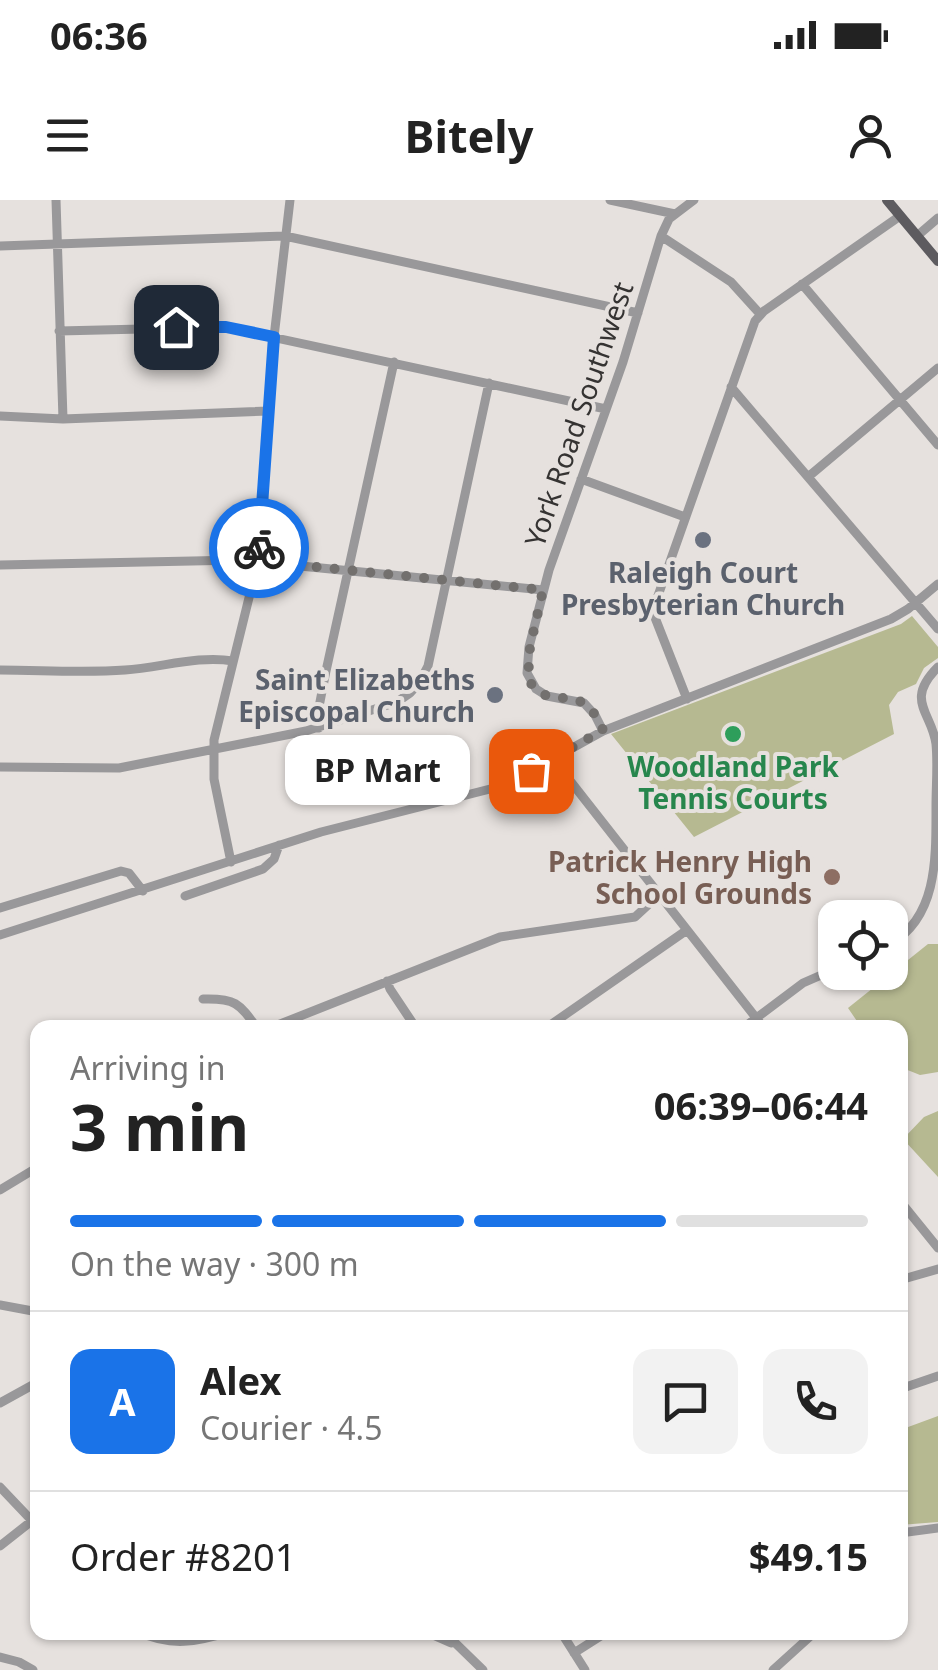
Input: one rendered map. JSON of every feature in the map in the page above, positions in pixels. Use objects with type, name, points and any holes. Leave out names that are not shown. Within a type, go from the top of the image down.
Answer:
[{"type":"main road","points":[[887,200],[938,260]]},
{"type":"street","points":[[56,200],[63,420]]},
{"type":"street","points":[[231,862],[217,797],[213,750],[258,561],[274,337],[290,200]]},
{"type":"street","points":[[610,200],[674,214]]},
{"type":"street","name":"York Road Southwest","points":[[603,730],[584,703],[542,694],[528,679],[530,647],[543,590],[661,236],[674,214],[694,200]]},
{"type":"street","points":[[687,699],[654,611],[756,321],[760,314],[900,216]]},
{"type":"street","points":[[917,236],[938,218]]},
{"type":"street","points":[[0,246],[285,236],[638,312]]},
{"type":"street","points":[[661,236],[731,282],[760,314]]},
{"type":"street","points":[[802,284],[938,445]]},
{"type":"street","points":[[59,331],[215,326],[606,408]]},
{"type":"street","points":[[319,728],[321,698],[394,362]]},
{"type":"street","points":[[808,478],[938,368]]},
{"type":"street","points":[[0,767],[119,768],[319,728],[403,698],[425,673],[488,384]]},
{"type":"street","points":[[731,387],[938,629]]},
{"type":"street","points":[[0,416],[63,420],[269,411]]},
{"type":"street","points":[[581,479],[685,517]]},
{"type":"street","points":[[0,565],[220,559],[543,590]]},
{"type":"street","points":[[0,936],[342,826],[494,788],[603,730],[891,619],[938,584]]},
{"type":"street","points":[[0,670],[100,672],[214,659],[233,661]]},
{"type":"street","points":[[908,932],[923,914],[934,882],[936,745],[922,699],[926,683],[938,667]]},
{"type":"street","points":[[553,759],[756,1018]]},
{"type":"street","points":[[185,896],[263,869],[274,859],[279,845]]},
{"type":"street","points":[[0,908],[120,871],[129,873],[143,891]]},
{"type":"street","points":[[290,1020],[500,937],[636,917],[648,905],[655,889]]},
{"type":"street","points":[[558,1020],[687,930]]},
{"type":"street","points":[[753,1020],[818,976]]},
{"type":"street","points":[[387,981],[411,1020]]},
{"type":"street","points":[[203,999],[230,1000],[252,1020]]},
{"type":"street","points":[[0,1190],[30,1172]]},
{"type":"street","points":[[908,1210],[938,1248]]},
{"type":"street","points":[[908,1278],[938,1269]]},
{"type":"street","points":[[0,1305],[30,1311]]},
{"type":"street","points":[[908,1386],[938,1376]]},
{"type":"street","points":[[0,1404],[30,1387]]},
{"type":"street","points":[[0,1487],[30,1515]]},
{"type":"street","points":[[0,1546],[30,1525]]},
{"type":"street","points":[[908,1533],[938,1528]]},
{"type":"street","points":[[161,1640],[175,1643],[202,1640]]},
{"type":"street","points":[[443,1640],[456,1646]]},
{"type":"street","points":[[451,1640],[484,1670]]},
{"type":"street","points":[[566,1640],[585,1670]]},
{"type":"street","points":[[574,1653],[594,1640]]},
{"type":"street","points":[[773,1670],[808,1640]]},
{"type":"street","points":[[0,1657],[33,1670]]},
{"type":"green space","points":[[912,616],[938,647],[938,658],[924,668],[916,684],[898,692],[889,705],[894,734],[694,837],[611,734],[901,624]]},
{"type":"green space","points":[[928,944],[938,944],[938,1072],[920,1075],[908,1070],[908,1020],[856,1020],[848,1008],[870,990],[908,990],[908,960]]},
{"type":"green space","points":[[938,1111],[938,1177],[908,1144],[908,1134],[924,1117]]},
{"type":"green space","points":[[938,1416],[938,1522],[908,1524],[908,1427]]},
{"type":"way so far","points":[[259,548],[258,561],[543,590],[530,647],[528,679],[542,694],[584,703],[603,730],[531,771]]},
{"type":"place","name":"Raleigh Court Presbyterian Church","points":[[703,540]]},
{"type":"place","name":"Saint Elizabeths Episcopal Church","points":[[495,695]]},
{"type":"place","name":"Woodland Park Tennis Courts","points":[[733,734]]},
{"type":"place","name":"BP Mart","points":[[531,771]]},
{"type":"place","name":"Patrick Henry High School Grounds","points":[[832,877]]},
{"type":"route","points":[[176,327],[226,327],[274,337],[259,548]]}]
